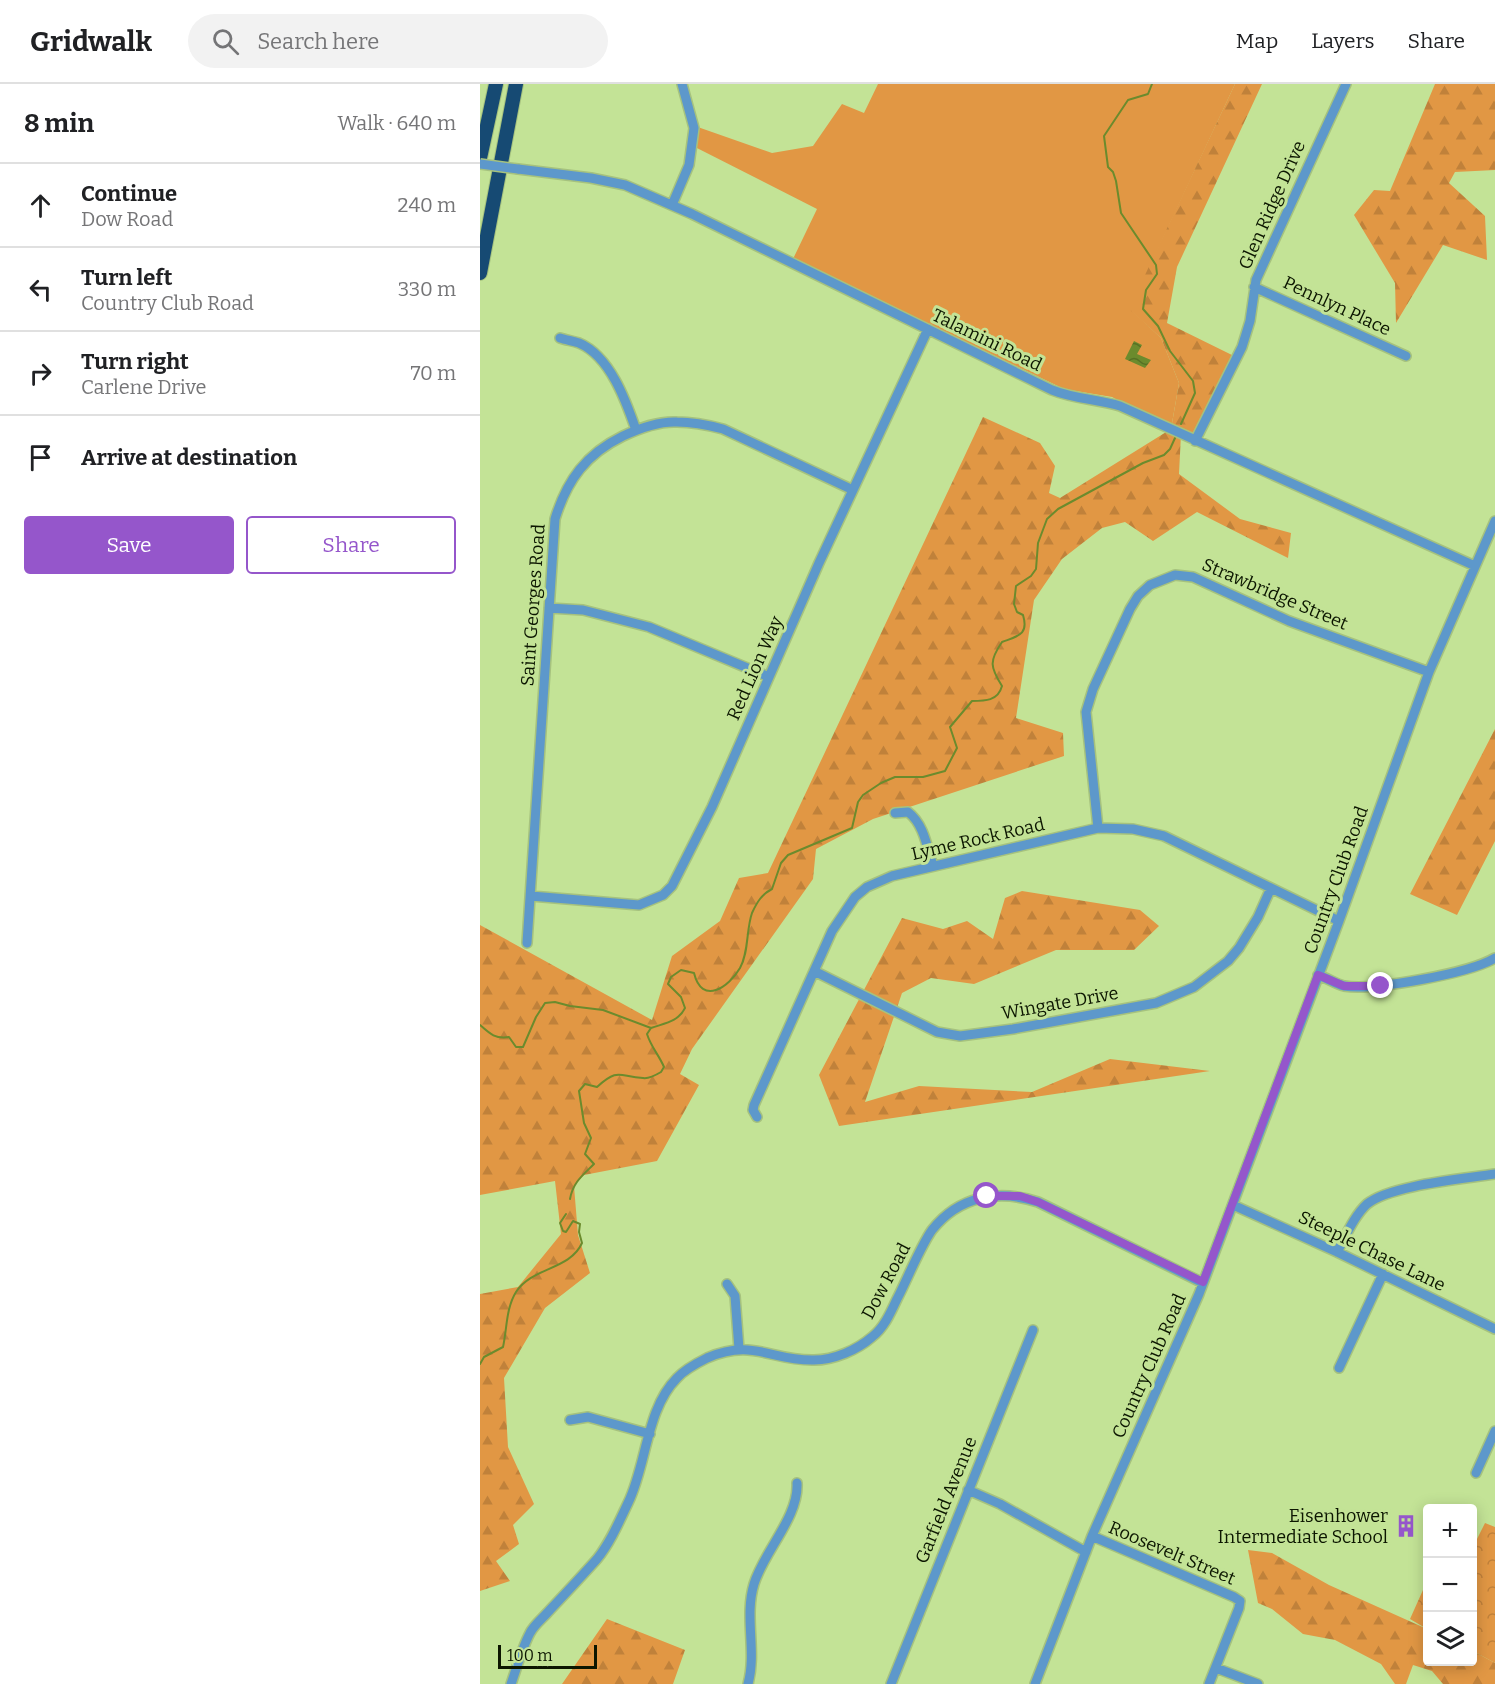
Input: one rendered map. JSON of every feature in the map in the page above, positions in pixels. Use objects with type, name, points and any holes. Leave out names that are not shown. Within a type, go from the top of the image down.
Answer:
[{"type":"highway","points":[[480,158],[496,84]]},
{"type":"highway","points":[[480,273],[516,84]]},
{"type":"street","name":"Glen Ridge Drive","points":[[1195,441],[1242,347],[1250,321],[1256,280],[1346,84]]},
{"type":"street","points":[[672,205],[689,165],[693,136],[692,118],[684,85]]},
{"type":"street","name":"Talamini Road","points":[[480,164],[591,178],[625,185],[672,205],[1052,390],[1076,398],[1120,406],[1475,566]]},
{"type":"street","name":"Pennlyn Place","points":[[1254,287],[1406,356]]},
{"type":"street","name":"Red Lion Way","points":[[531,896],[639,905],[663,896],[672,886],[712,807],[819,563],[928,329]]},
{"type":"street","points":[[560,338],[579,343],[603,363],[622,390],[636,430]]},
{"type":"street","name":"Saint Georges Road","points":[[527,943],[555,519],[565,492],[579,469],[605,445],[636,430],[675,421],[704,424],[723,429],[853,490]]},
{"type":"street","name":"Country Club Road","points":[[1035,1684],[1092,1536],[1203,1282],[1339,921],[1429,672],[1495,521]]},
{"type":"street","name":"Strawbridge Street","points":[[1098,828],[1086,712],[1093,689],[1130,609],[1144,589],[1157,582],[1175,575],[1193,577],[1289,621],[1429,672]]},
{"type":"street","points":[[549,608],[583,610],[639,623],[769,677]]},
{"type":"street","points":[[895,813],[908,812],[916,818],[933,866]]},
{"type":"street","name":"Lyme Rock Road","points":[[756,1117],[753,1110],[754,1105],[832,931],[849,904],[867,887],[884,878],[1098,828],[1133,829],[1152,832],[1339,921]]},
{"type":"street","name":"Wingate Drive","points":[[814,971],[937,1032],[960,1036],[1024,1027],[1156,1003],[1194,987],[1228,961],[1239,948],[1258,917],[1271,888]]},
{"type":"street","points":[[1318,975],[1344,986],[1381,986],[1471,969],[1495,958]]},
{"type":"street","points":[[1337,1252],[1362,1209],[1374,1199],[1411,1188],[1495,1174]]},
{"type":"street","name":"Dow Road","points":[[511,1684],[530,1633],[598,1557],[613,1535],[630,1500],[641,1469],[657,1409],[665,1392],[675,1380],[699,1362],[723,1351],[739,1349],[812,1360],[823,1359],[847,1352],[873,1337],[895,1303],[932,1231],[954,1209],[964,1203],[987,1196],[1020,1196],[1038,1202],[1203,1282]]},
{"type":"street","name":"Steeple Chase Lane","points":[[1233,1205],[1337,1252],[1495,1329]]},
{"type":"street","points":[[1339,1368],[1383,1274]]},
{"type":"street","points":[[727,1284],[735,1296],[739,1349]]},
{"type":"street","name":"Garfield Avenue","points":[[891,1684],[1033,1330]]},
{"type":"street","points":[[570,1420],[588,1417],[650,1434]]},
{"type":"street","points":[[1476,1473],[1495,1431]]},
{"type":"street","points":[[748,1684],[751,1669],[750,1599],[759,1571],[797,1499],[797,1484]]},
{"type":"street","name":"Roosevelt Street","points":[[968,1490],[1000,1504],[1086,1552]]},
{"type":"street","name":"Roosevelt Street","points":[[1092,1536],[1239,1601],[1239,1608],[1216,1668]]},
{"type":"street","points":[[1209,1684],[1216,1668],[1258,1684]]},
{"type":"green space","points":[[878,84],[1235,84],[1130,309],[1161,338],[1179,383],[1171,429],[1112,397],[1064,389],[793,259],[817,209],[691,145],[692,125],[772,153],[813,146],[842,104],[864,113]]},
{"type":"green space","points":[[1235,84],[1262,84],[1177,267],[1167,323],[1234,356],[1196,441],[1181,434],[1179,474],[1240,519],[1291,533],[1288,558],[1197,512],[1153,541],[1125,522],[1102,528],[1062,559],[1034,600],[1016,718],[1063,733],[1064,756],[873,819],[816,849],[813,879],[692,1049],[680,1074],[699,1085],[657,1161],[584,1175],[574,1186],[578,1235],[590,1273],[545,1308],[504,1378],[508,1447],[534,1504],[513,1525],[519,1544],[496,1561],[510,1581],[480,1591],[480,1294],[518,1287],[561,1234],[555,1181],[480,1195],[480,925],[652,1020],[672,956],[720,921],[739,878],[768,873],[983,417],[1040,443],[1055,466],[1049,493],[1060,498],[1171,429],[1179,383],[1161,338],[1129,309]]},
{"type":"green space","points":[[1435,84],[1495,84],[1495,170],[1455,172],[1449,183],[1485,216],[1487,260],[1443,245],[1396,323],[1395,283],[1354,215],[1374,190],[1390,191]]},
{"type":"green space","points":[[1495,729],[1495,841],[1457,915],[1410,894]]},
{"type":"green space","points":[[1022,891],[1140,910],[1159,926],[1134,950],[1056,950],[974,984],[931,978],[902,993],[865,1102],[919,1086],[1032,1092],[1110,1059],[1210,1071],[839,1126],[819,1075],[902,918],[943,929],[967,921],[993,939],[1005,898]]},
{"type":"green space","points":[[1485,1523],[1495,1527],[1495,1663],[1477,1653],[1477,1539]]},
{"type":"green space","points":[[1248,1550],[1272,1553],[1329,1585],[1423,1627],[1423,1666],[1477,1666],[1477,1653],[1495,1663],[1495,1684],[1443,1684],[1432,1671],[1413,1665],[1406,1684],[1395,1684],[1381,1664],[1335,1640],[1303,1634],[1272,1609],[1258,1603]]},
{"type":"green space","points":[[1423,1590],[1423,1627],[1410,1619]]},
{"type":"green space","points":[[607,1619],[685,1650],[673,1684],[562,1684]]},
{"type":"water","points":[[1134,341],[1142,345],[1137,354],[1151,360],[1145,368],[1125,359]]},
{"type":"waterway","points":[[1152,84],[1148,94],[1128,100],[1104,136],[1108,167],[1113,172],[1116,181],[1121,213],[1156,265],[1157,274],[1146,290],[1143,309],[1158,326],[1170,351],[1193,381],[1195,393],[1181,424]]},
{"type":"waterway","points":[[570,1199],[576,1183],[594,1164],[585,1154],[591,1138],[584,1123],[579,1091],[585,1084],[597,1087],[615,1075],[645,1078],[661,1072],[664,1067],[647,1034],[651,1028],[675,1019],[685,1008],[681,997],[668,984],[671,977],[681,970],[694,973],[698,983],[703,989],[709,991],[723,987],[735,975],[743,962],[752,913],[760,899],[772,889],[781,863],[788,855],[852,828],[858,802],[863,795],[881,783],[895,777],[923,777],[945,771],[957,748],[950,727],[972,701],[990,699],[1000,691],[1002,686],[993,669],[993,659],[1002,642],[1023,631],[1023,615],[1017,612],[1014,604],[1016,586],[1031,576],[1036,569],[1038,543],[1047,519],[1058,509],[1143,463],[1164,455],[1175,438]]},
{"type":"waterway","points":[[480,1025],[493,1035],[509,1037],[516,1047],[523,1047],[545,1003],[555,1002],[603,1010],[651,1028]]},
{"type":"waterway","points":[[480,1364],[484,1357],[503,1347],[509,1312],[516,1292],[531,1278],[569,1259],[582,1243],[579,1232],[580,1224],[573,1221],[566,1232],[563,1231],[560,1223],[566,1214]]},
{"type":"place","name":"Eisenhower Intermediate School","points":[[1406,1526]]},
{"type":"route","points":[[987,1196],[1020,1196],[1038,1202],[1203,1282],[1318,975],[1344,986],[1381,986]]}]
